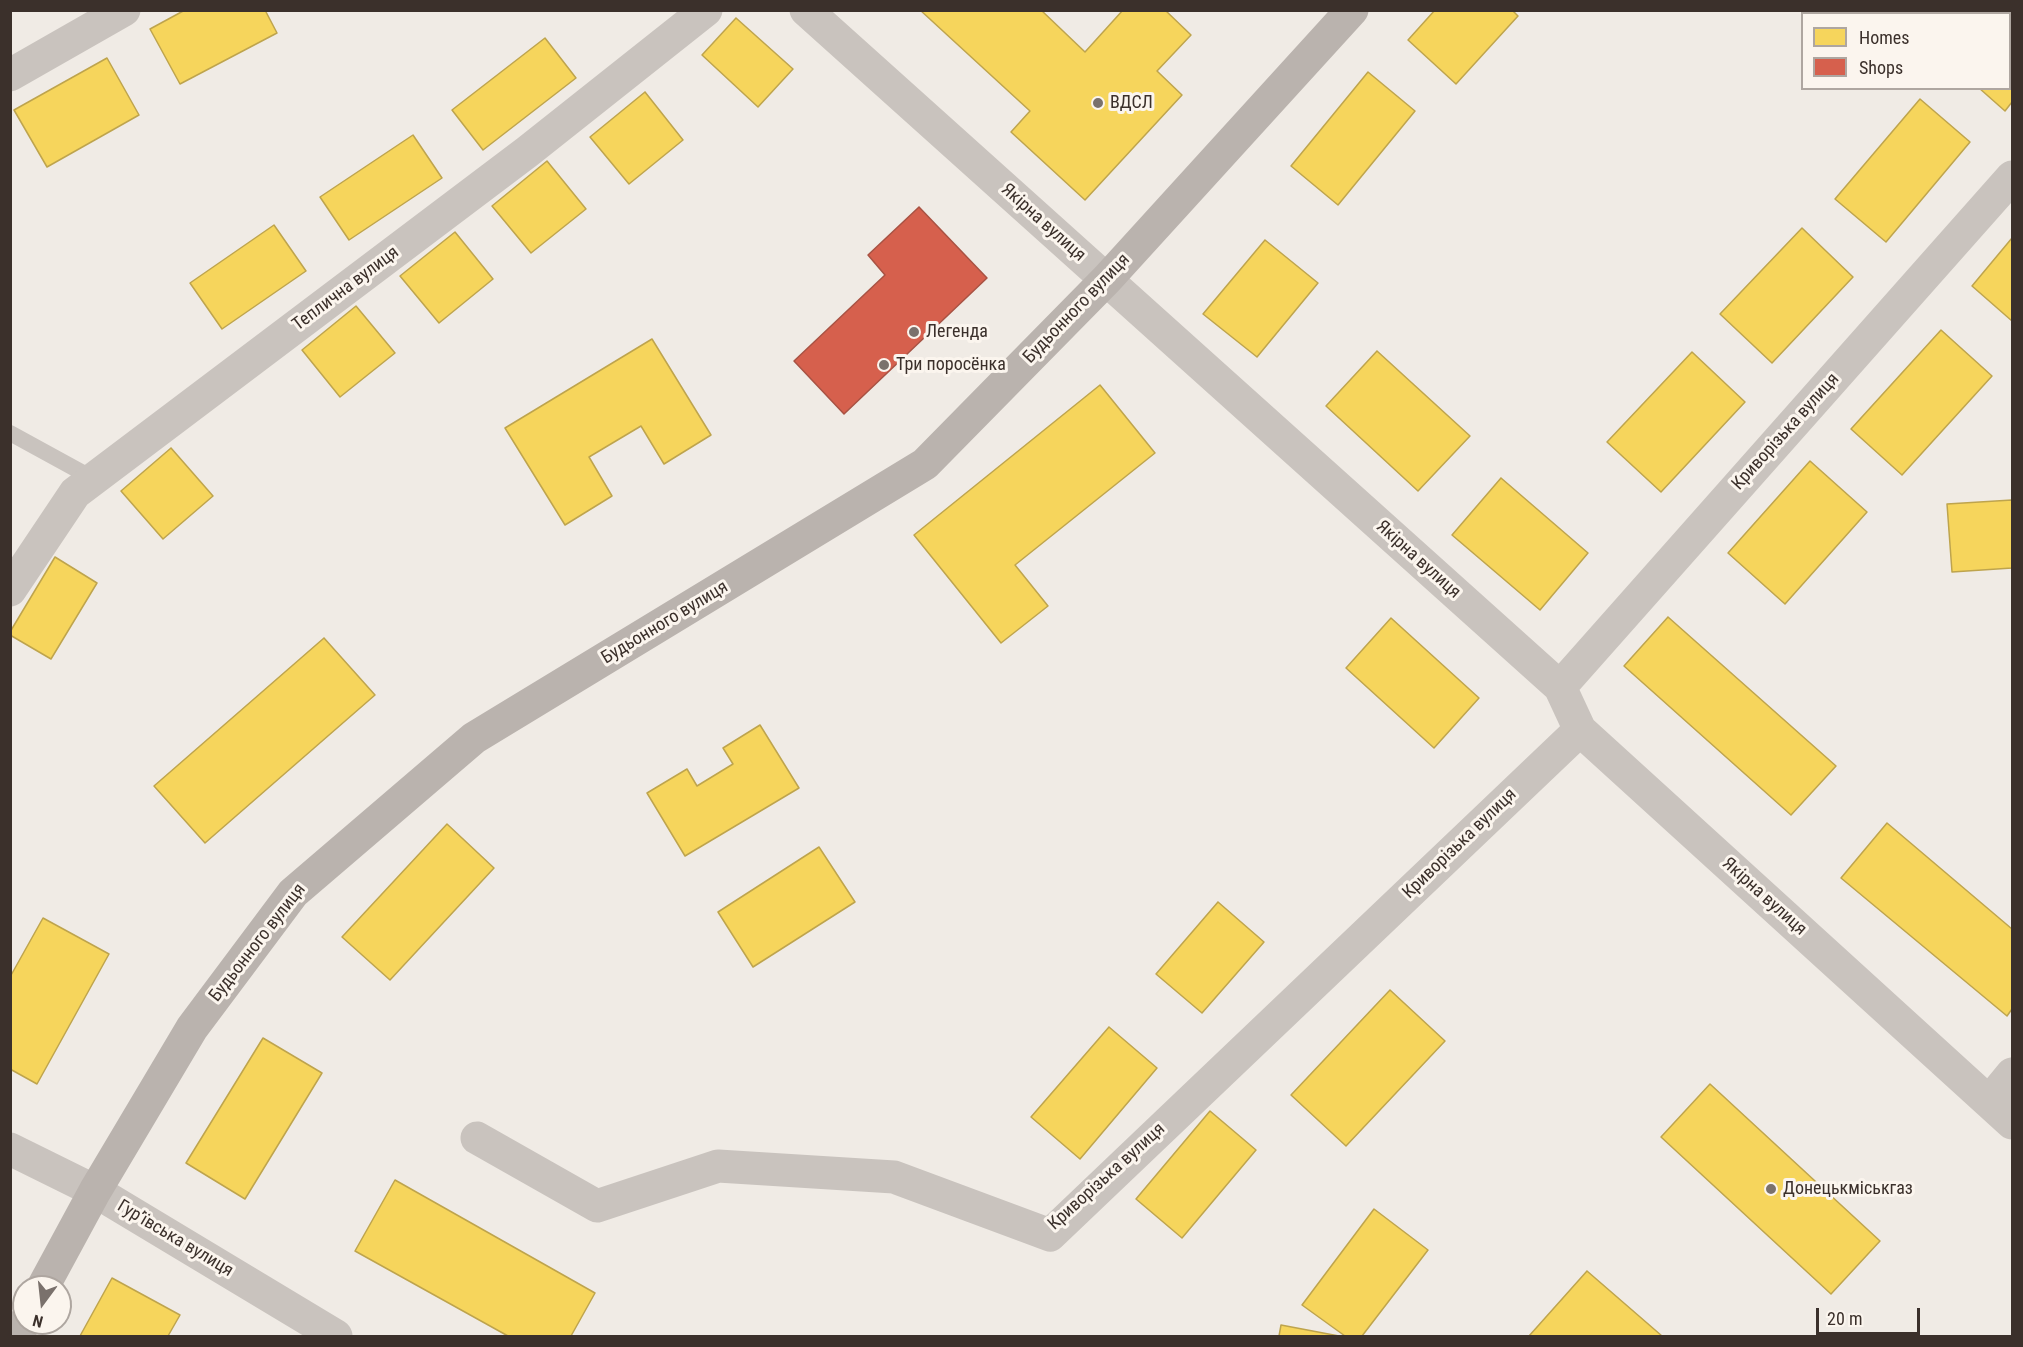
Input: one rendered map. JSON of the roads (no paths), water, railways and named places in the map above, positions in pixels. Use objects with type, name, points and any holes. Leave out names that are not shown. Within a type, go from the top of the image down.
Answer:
[{"type":"main road","name":"Будьонного вулиця","points":[[50,1275],[95,1191],[192,1028],[293,893],[474,738],[925,464],[1107,279],[1352,10]]},
{"type":"street","points":[[15,67],[124,10]]},
{"type":"street","name":"Теплична вулиця","points":[[10,590],[75,494],[526,152],[706,10]]},
{"type":"street","name":"Якірна вулиця","points":[[806,10],[1560,687],[1580,729],[2001,1112]]},
{"type":"street","name":"Криворізька вулиця","points":[[1560,687],[2013,177]]},
{"type":"street","name":"Криворізька вулиця","points":[[477,1138],[597,1206],[718,1166],[871,1175],[894,1177],[1050,1235],[1580,729]]},
{"type":"street","points":[[2001,1112],[2013,1074]]},
{"type":"street","name":"Гур’ївська вулиця","points":[[10,1149],[95,1191],[336,1336]]},
{"type":"lane","points":[[10,433],[94,479]]},
{"type":"place","name":"ВДСЛ","points":[[1098,103]]},
{"type":"place","name":"Легенда","points":[[914,332]]},
{"type":"place","name":"Три поросёнка","points":[[884,365]]},
{"type":"place","name":"Донецькміськгаз","points":[[1771,1189]]}]
